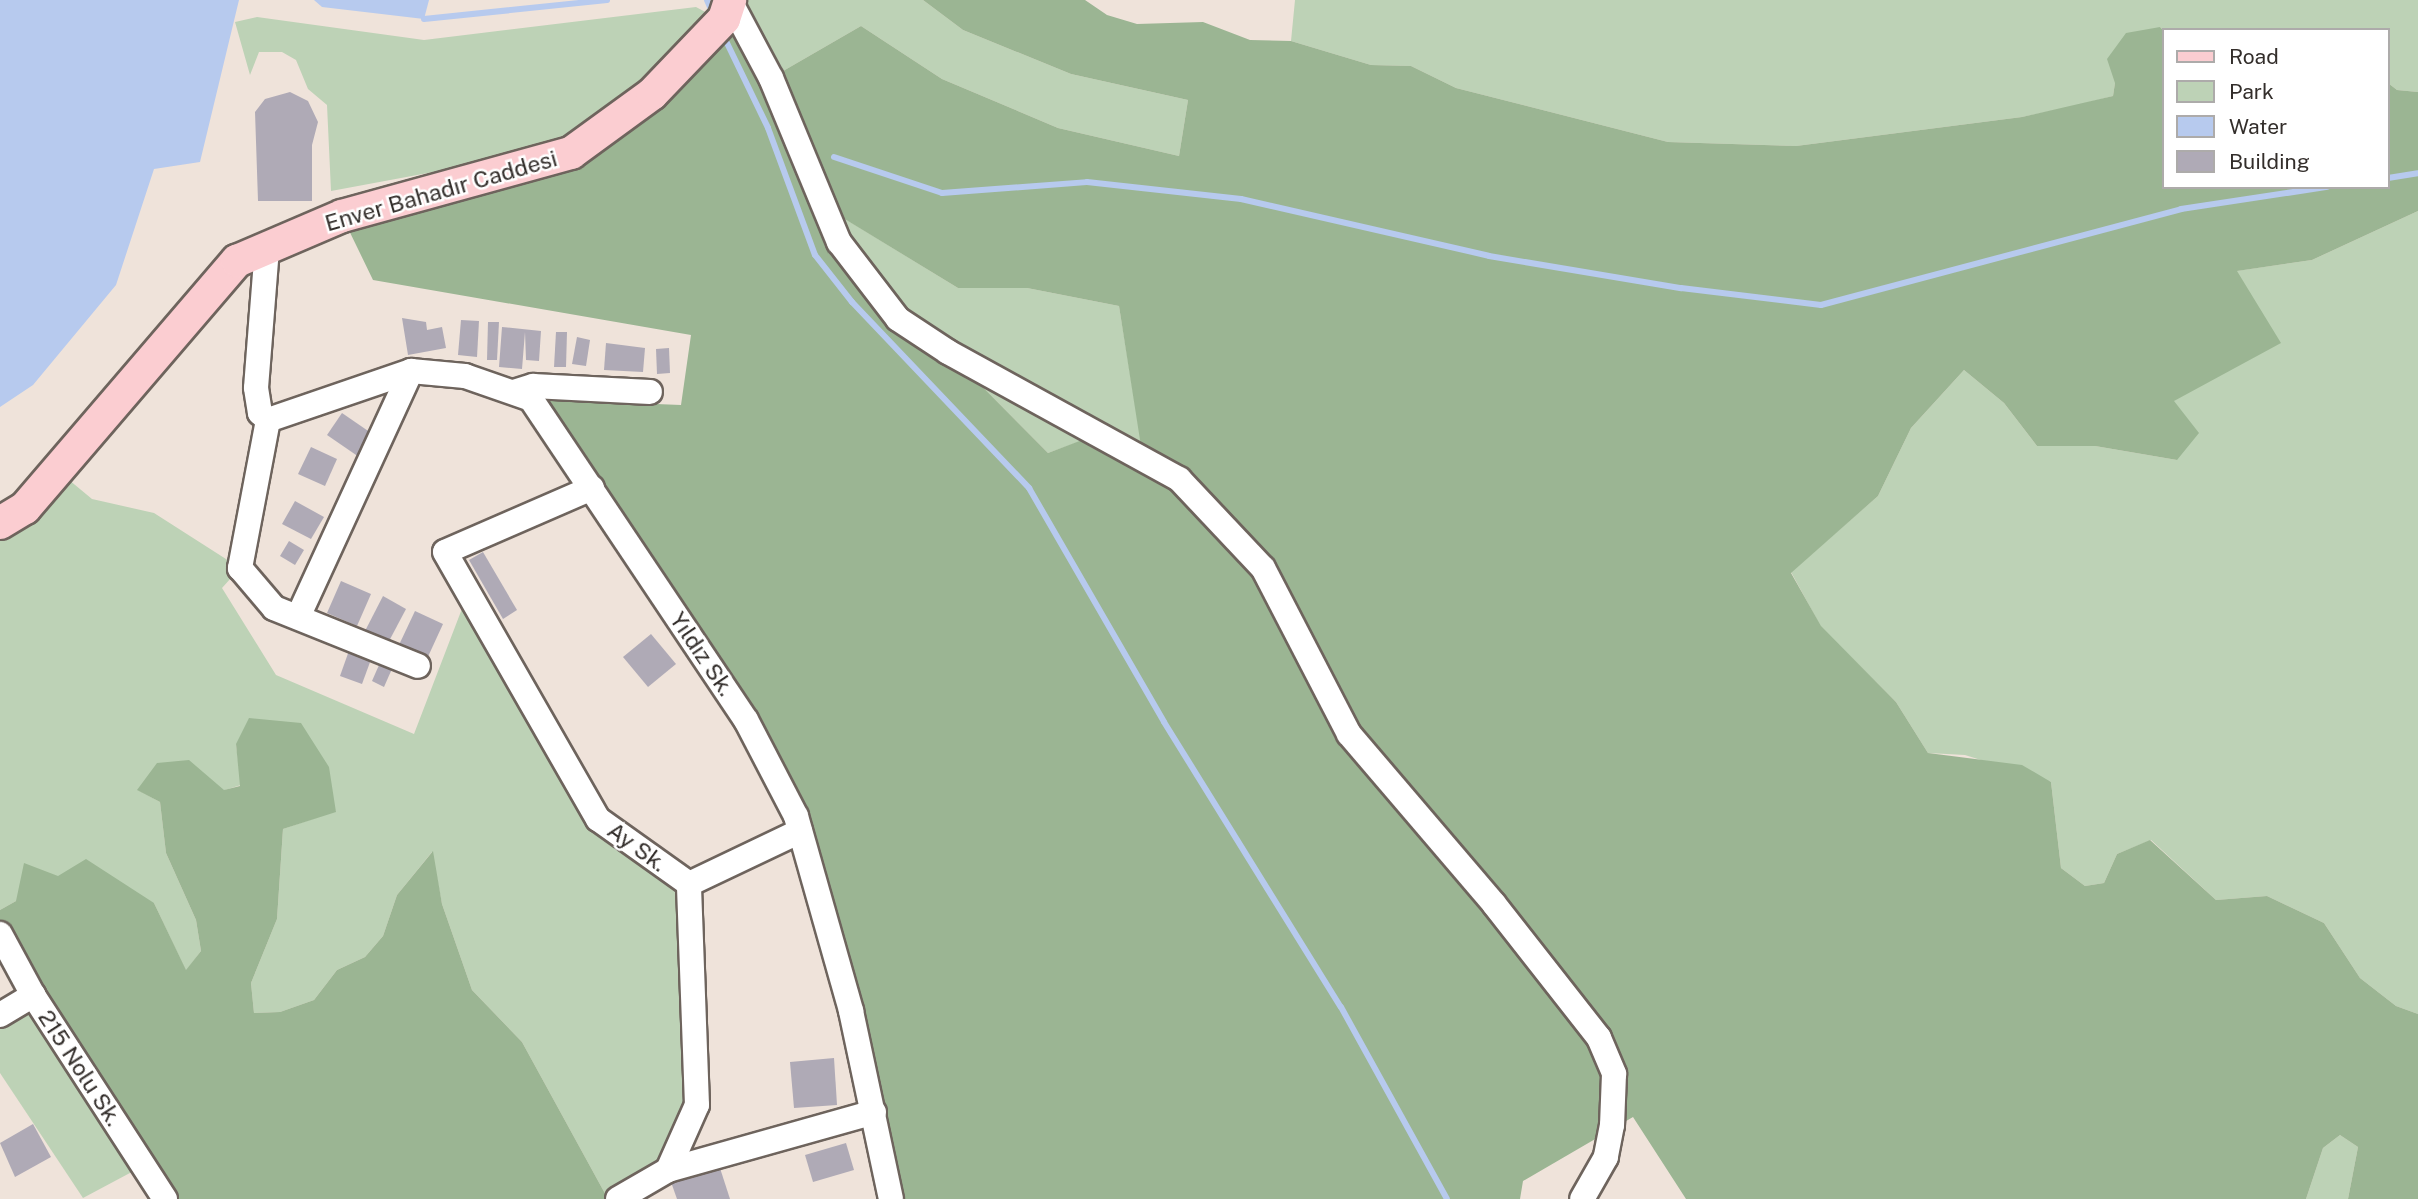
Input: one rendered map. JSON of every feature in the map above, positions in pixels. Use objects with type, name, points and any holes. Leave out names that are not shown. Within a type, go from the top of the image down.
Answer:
[{"type":"main road","name":"Enver Bahadır Caddesi","points":[[0,523],[25,508],[237,261],[342,216],[571,153],[652,94],[728,6]]},
{"type":"street","points":[[728,6],[771,78],[839,242],[898,319],[948,352],[1179,479],[1264,568],[1349,734],[1494,904],[1599,1038],[1614,1074],[1612,1125],[1606,1157],[1582,1199]]},
{"type":"street","points":[[267,248],[256,388],[260,413],[268,420],[240,568],[274,608],[418,666]]},
{"type":"street","points":[[298,617],[411,370]]},
{"type":"street","name":"Yıldız Sk.","points":[[268,420],[411,370],[465,376],[531,399],[746,720],[800,831],[874,1112],[891,1199]]},
{"type":"street","points":[[514,392],[533,386],[650,392]]},
{"type":"street","name":"Ay Sk.","points":[[593,488],[445,552],[598,819],[688,884],[697,1105],[668,1170]]},
{"type":"street","points":[[688,884],[800,831]]},
{"type":"street","name":"215 Nolu Sk.","points":[[0,934],[33,995],[165,1199]]},
{"type":"street","points":[[0,1015],[33,995]]},
{"type":"street","points":[[618,1199],[668,1170],[874,1112]]},
{"type":"green space","points":[[730,0],[923,0],[963,30],[1071,74],[1188,100],[1179,156],[1058,128],[942,79],[861,26],[771,78]]},
{"type":"green space","points":[[923,0],[1085,0],[1107,15],[1137,24],[1203,22],[1250,40],[1291,41],[1371,65],[1411,66],[1456,88],[1668,142],[1796,146],[2022,117],[2113,96],[2115,83],[2107,59],[2126,33],[2160,27],[2162,189],[2390,189],[2390,85],[2397,90],[2418,92],[2418,211],[2312,260],[2237,271],[2281,343],[2174,401],[2199,433],[2177,460],[2095,446],[2037,446],[2004,403],[1964,370],[1911,428],[1878,496],[1791,573],[1821,626],[1896,702],[1928,753],[2022,765],[2051,782],[2061,868],[2085,886],[2104,883],[2117,854],[2150,840],[2216,900],[2267,896],[2324,923],[2360,978],[2396,1006],[2418,1014],[2418,1199],[2348,1199],[2358,1147],[2340,1135],[2323,1148],[2306,1199],[1686,1199],[1633,1117],[1523,1181],[1520,1199],[891,1199],[796,816],[531,399],[681,405],[691,335],[373,280],[342,216],[571,153],[724,19],[771,78],[861,26],[942,79],[1058,128],[1179,156],[1188,100],[1071,74],[963,30]],"holes":[[[825,207],[958,288],[1027,288],[1119,306],[1143,459],[1098,434],[1048,453],[948,352],[898,319]]]},
{"type":"green space","points":[[1295,0],[2418,0],[2418,92],[2397,90],[2390,85],[2390,28],[2160,27],[2115,83],[2113,96],[2074,106],[2022,117],[1796,146],[1668,142],[1456,88],[1411,66],[1371,65],[1291,41]]},
{"type":"green space","points":[[696,7],[709,14],[678,50],[601,117],[530,154],[331,191],[327,105],[308,89],[296,60],[282,52],[259,52],[250,75],[235,22],[257,17],[424,40]]},
{"type":"green space","points":[[824,206],[958,288],[1027,288],[1119,306],[1144,459],[1098,435],[1048,453],[948,352],[898,319]]},
{"type":"green space","points":[[2418,211],[2418,1014],[2396,1006],[2360,978],[2324,923],[2267,896],[2216,900],[2151,840],[2117,854],[2104,883],[2085,886],[2061,868],[2051,782],[1965,755],[1928,753],[1896,702],[1821,627],[1791,572],[1878,496],[1911,428],[1964,370],[2004,403],[2037,446],[2095,446],[2177,460],[2174,401],[2236,271],[2312,260]]},
{"type":"green space","points":[[57,470],[92,499],[154,513],[240,568],[222,588],[276,675],[414,734],[468,593],[598,819],[689,884],[697,1105],[668,1170],[608,1199],[522,1042],[472,990],[442,904],[432,852],[397,895],[383,936],[365,957],[337,970],[314,1000],[280,1012],[254,1013],[251,983],[277,919],[283,829],[336,811],[236,744],[241,785],[225,790],[138,790],[160,802],[166,853],[196,920],[201,951],[186,971],[154,903],[16,901],[0,910],[0,523]]},
{"type":"green space","points":[[249,718],[301,723],[329,767],[336,812],[283,829],[277,919],[251,983],[254,1013],[280,1012],[314,1000],[337,970],[365,957],[383,936],[397,895],[433,851],[442,904],[472,990],[522,1042],[608,1199],[165,1199],[0,934],[0,910],[16,901],[24,863],[58,876],[86,859],[154,903],[186,970],[201,951],[196,920],[166,853],[160,802],[137,790],[157,763],[189,760],[224,790],[240,786],[236,744]]},
{"type":"green space","points":[[33,995],[143,1166],[83,1198],[0,1073],[0,1015]]},
{"type":"green space","points":[[2340,1135],[2358,1147],[2348,1199],[2306,1199],[2323,1148]]},
{"type":"water","points":[[0,0],[239,0],[200,162],[154,169],[116,285],[33,385],[0,407]]},
{"type":"water","points":[[314,0],[429,0],[424,19],[322,7]]},
{"type":"building","points":[[290,92],[308,101],[318,122],[312,145],[312,201],[258,201],[255,112],[265,99]]},
{"type":"building","points":[[402,318],[426,322],[427,330],[442,327],[446,348],[408,355]]},
{"type":"building","points":[[461,320],[479,321],[477,357],[458,355]]},
{"type":"building","points":[[488,322],[499,322],[497,360],[487,360]]},
{"type":"building","points":[[502,327],[541,331],[539,361],[526,360],[525,332],[522,369],[499,367]]},
{"type":"building","points":[[556,332],[567,332],[566,367],[554,367]]},
{"type":"building","points":[[577,337],[590,340],[586,366],[572,364]]},
{"type":"building","points":[[606,343],[645,348],[643,372],[604,370]]},
{"type":"building","points":[[669,348],[670,373],[657,374],[656,349]]},
{"type":"building","points":[[342,413],[374,435],[359,457],[327,435]]},
{"type":"building","points":[[311,447],[337,459],[325,486],[298,474]]},
{"type":"building","points":[[295,501],[324,517],[311,539],[282,524]]},
{"type":"building","points":[[289,541],[304,550],[295,565],[280,556]]},
{"type":"building","points":[[483,552],[517,610],[503,619],[469,560]]},
{"type":"building","points":[[341,581],[371,594],[357,626],[327,613]]},
{"type":"building","points":[[383,596],[406,609],[388,643],[365,631]]},
{"type":"building","points":[[415,611],[443,624],[426,661],[398,647]]},
{"type":"building","points":[[651,634],[676,664],[648,687],[623,657]]},
{"type":"building","points":[[351,645],[373,654],[362,684],[340,676]]},
{"type":"building","points":[[383,656],[395,662],[384,687],[372,681]]},
{"type":"building","points":[[834,1058],[837,1105],[794,1108],[790,1062]]},
{"type":"building","points":[[33,1124],[51,1157],[15,1177],[0,1143]]},
{"type":"building","points":[[846,1143],[854,1170],[813,1182],[805,1155]]},
{"type":"building","points":[[719,1165],[730,1199],[677,1199],[671,1182]]},
{"type":"waterway","points":[[424,19],[607,0]]},
{"type":"waterway","points":[[707,0],[710,7]]},
{"type":"waterway","points":[[727,43],[768,128],[815,255],[852,302],[1029,488],[1164,722],[1341,1007],[1447,1199]]},
{"type":"waterway","points":[[834,157],[942,193],[1087,182],[1241,199],[1489,256],[1681,288],[1821,305],[2181,209],[2314,189]]},
{"type":"waterway","points":[[2390,178],[2418,173]]}]
